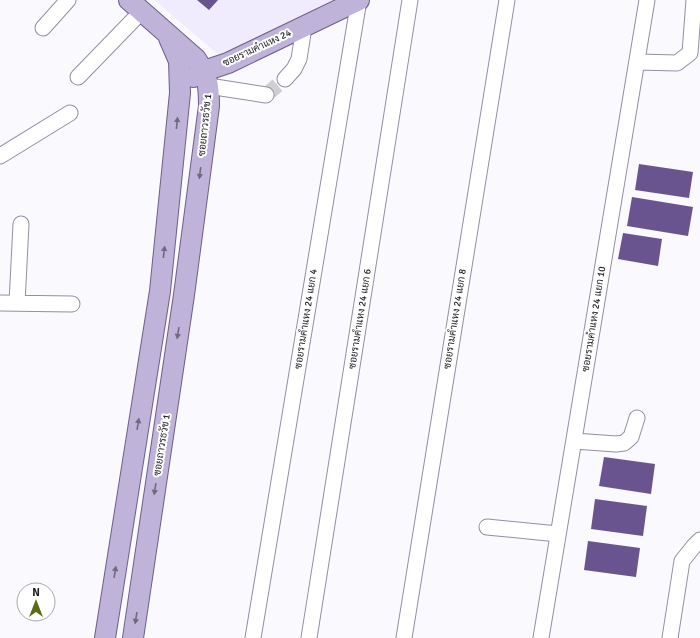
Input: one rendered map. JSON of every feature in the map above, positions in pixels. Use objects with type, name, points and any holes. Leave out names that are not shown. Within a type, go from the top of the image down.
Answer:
[{"type":"main road","name":"ซอยรามคำแหง 24","points":[[209,79],[228,63],[359,0]]},
{"type":"main road","points":[[135,5],[196,59],[209,79]]},
{"type":"main road","points":[[165,31],[203,54],[228,63]]},
{"type":"main road","points":[[105,638],[160,291],[180,93],[179,61],[176,51],[165,31]]},
{"type":"main road","points":[[180,93],[194,76],[209,79]]},
{"type":"main road","name":"ซอยถาวรธวัช 1","points":[[133,638],[184,295],[209,106],[209,79]]},
{"type":"main road","points":[[160,291],[163,283],[178,283],[184,286],[184,295]]},
{"type":"street","points":[[42,28],[68,0]]},
{"type":"street","name":"ซอยรามคำแหง 24 แยก 4","points":[[253,638],[359,0]]},
{"type":"street","name":"ซอยรามคำแหง 24 แยก 6","points":[[309,638],[410,0]]},
{"type":"street","name":"ซอยรามคำแหง 24 แยก 8","points":[[404,638],[507,0]]},
{"type":"street","name":"ซอยรามคำแหง 24 แยก 10","points":[[541,638],[647,0]]},
{"type":"street","points":[[637,62],[677,63],[690,53],[694,0]]},
{"type":"street","points":[[78,77],[135,5]]},
{"type":"street","points":[[285,79],[294,69],[299,59],[304,27]]},
{"type":"street","points":[[209,79],[266,95]]},
{"type":"street","points":[[0,156],[70,113]]},
{"type":"street","points":[[17,303],[21,224]]},
{"type":"street","points":[[0,303],[72,304]]},
{"type":"street","points":[[574,441],[616,444],[624,443],[631,437],[637,418]]},
{"type":"street","points":[[487,527],[558,534]]},
{"type":"street","points":[[670,638],[682,561],[700,540]]},
{"type":"shaded area","points":[[154,0],[341,0],[309,16],[219,55]]},
{"type":"building","points":[[197,0],[218,0],[209,10]]},
{"type":"building","points":[[639,164],[693,172],[689,198],[635,190]]},
{"type":"building","points":[[632,197],[693,207],[688,236],[627,226]]},
{"type":"building","points":[[623,233],[662,239],[658,266],[618,259]]},
{"type":"building","points":[[604,457],[655,464],[651,494],[599,486]]},
{"type":"building","points":[[595,499],[647,506],[643,536],[591,529]]},
{"type":"building","points":[[588,541],[640,548],[636,577],[584,570]]},
{"type":"tunnel","points":[[266,95],[285,79]]}]
